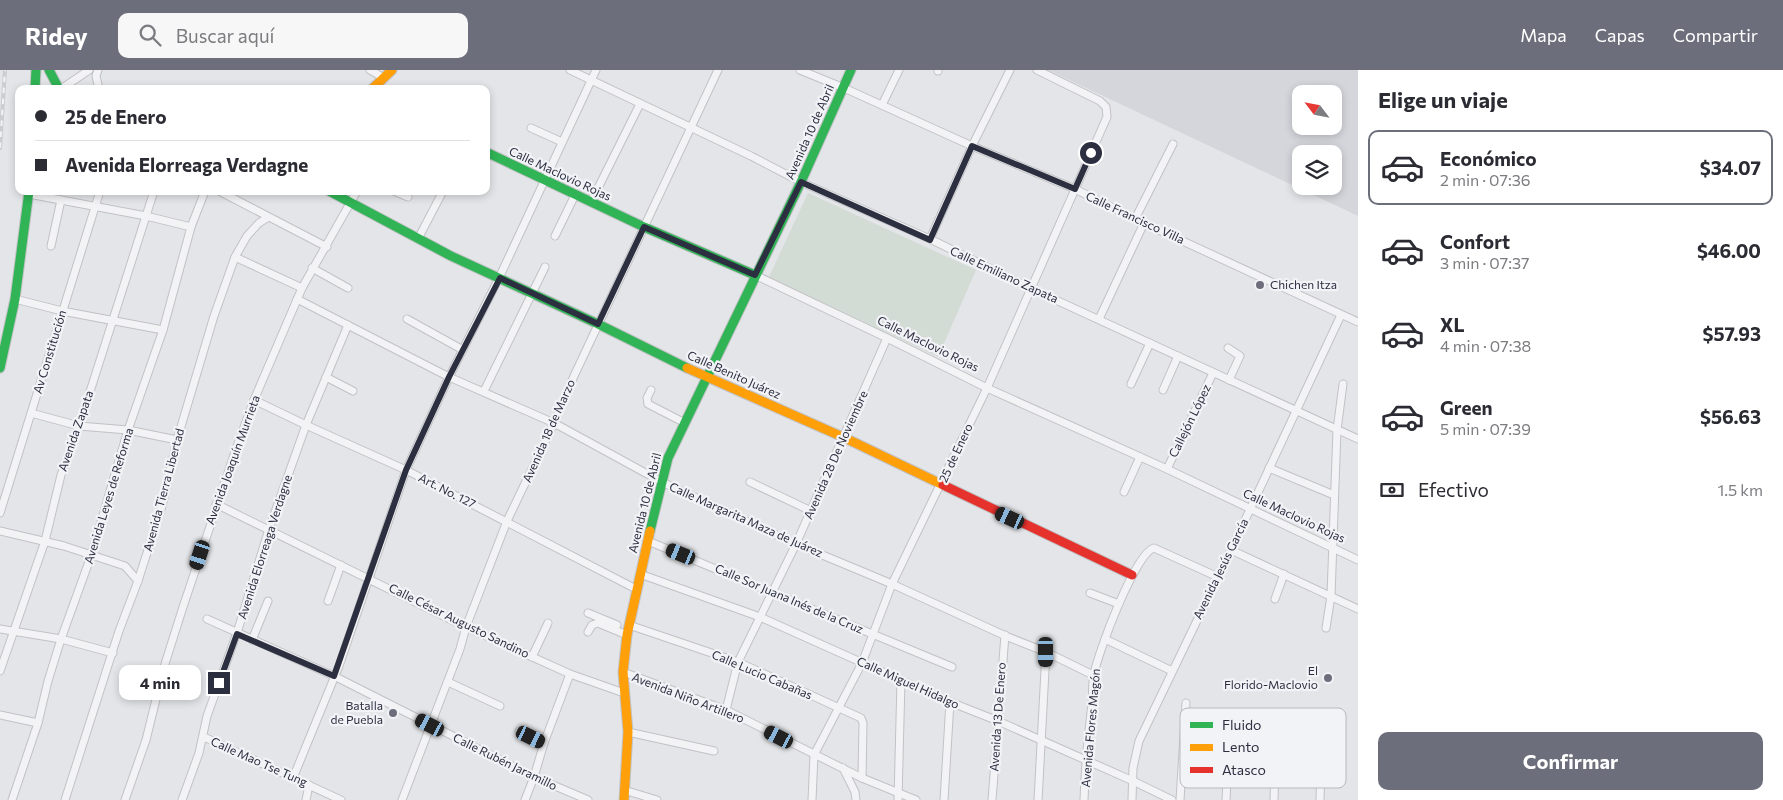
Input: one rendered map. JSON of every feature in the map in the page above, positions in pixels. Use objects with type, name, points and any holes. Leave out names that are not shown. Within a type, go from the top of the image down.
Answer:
[{"type":"street","points":[[35,85],[36,70]]},
{"type":"street","points":[[49,70],[58,85]]},
{"type":"street","points":[[66,85],[89,70]]},
{"type":"street","points":[[98,70],[96,76],[98,85]]},
{"type":"street","points":[[374,85],[378,73],[392,70]]},
{"type":"street","name":"Calle Emiliano Zapata","points":[[570,70],[751,156],[801,182],[930,240],[1358,440]]},
{"type":"street","points":[[293,778],[334,676],[406,470],[449,377],[500,278],[596,70]]},
{"type":"street","name":"Avenida 18 de Marzo","points":[[402,800],[507,521],[718,70]]},
{"type":"street","name":"Calle Francisco Villa","points":[[800,70],[1075,189],[1135,219],[1358,322]]},
{"type":"street","name":"Avenida 10 de Abril","points":[[624,800],[628,732],[624,672],[628,630],[668,458],[801,182],[851,70]]},
{"type":"street","points":[[882,105],[899,70]]},
{"type":"street","points":[[930,240],[972,146],[1010,70]]},
{"type":"street","name":"25 de Enero","points":[[812,800],[814,754],[862,663],[892,584],[987,388],[1107,117],[1106,107],[1100,101],[1037,70]]},
{"type":"street","points":[[591,202],[640,104]]},
{"type":"street","points":[[531,128],[562,142]]},
{"type":"street","points":[[1135,219],[1173,144]]},
{"type":"street","name":"Calle Maclovio Rojas","points":[[490,154],[644,227],[755,275],[987,388],[1167,469],[1358,560]]},
{"type":"street","points":[[0,368],[15,300],[29,195]]},
{"type":"street","points":[[38,195],[146,216],[191,227]]},
{"type":"street","name":"Av Constitución","points":[[0,513],[99,195]]},
{"type":"street","name":"Avenida Zapata","points":[[0,672],[44,541],[61,475],[79,426],[153,195]]},
{"type":"street","name":"Avenida Leyes de Reforma","points":[[12,800],[38,723],[48,681],[61,640],[91,556],[128,430],[163,330],[191,227],[203,195]]},
{"type":"street","points":[[226,195],[267,218],[327,247]]},
{"type":"street","name":"Calle Benito Juárez","points":[[336,195],[419,237],[451,256],[598,324],[707,378],[844,438],[1132,575]]},
{"type":"street","name":"Avenida Joaquín Murrieta","points":[[125,800],[146,740],[164,667],[216,504],[254,400],[302,288],[355,195]]},
{"type":"street","points":[[403,195],[408,197]]},
{"type":"street","points":[[419,237],[441,195]]},
{"type":"street","points":[[555,236],[575,195]]},
{"type":"street","points":[[51,246],[61,200]]},
{"type":"street","name":"Avenida Tierra Libertad","points":[[65,800],[119,631],[138,581],[162,506],[177,440],[214,316],[235,257],[247,236],[259,223],[267,218]]},
{"type":"street","points":[[1099,319],[1144,223]]},
{"type":"street","points":[[235,257],[302,288]]},
{"type":"street","points":[[484,391],[545,267]]},
{"type":"street","points":[[312,268],[348,288]]},
{"type":"street","name":"Calle Margarita Maza de Juárez","points":[[297,299],[449,377],[554,423],[662,482],[796,544],[892,584],[1046,652],[1093,675]]},
{"type":"street","points":[[15,300],[111,321],[163,330]]},
{"type":"street","name":"Avenida Jesús García","points":[[1132,800],[1133,768],[1138,741],[1231,550],[1341,315]]},
{"type":"street","points":[[406,319],[463,350]]},
{"type":"street","name":"Avenida Elorreaga Verdagne","points":[[182,800],[204,737],[207,716],[237,634],[269,529],[306,425],[348,325]]},
{"type":"street","name":"Avenida 28 De Noviembre","points":[[726,710],[738,662],[796,544],[887,338]]},
{"type":"street","points":[[1131,384],[1150,343]]},
{"type":"street","points":[[1228,348],[1240,356],[1229,380]]},
{"type":"street","points":[[1163,390],[1178,356]]},
{"type":"street","name":"Callejón López","points":[[1167,469],[1213,373]]},
{"type":"street","points":[[326,378],[353,391]]},
{"type":"street","points":[[1326,628],[1331,596],[1337,430],[1343,384]]},
{"type":"street","points":[[651,390],[647,398],[648,404],[685,423]]},
{"type":"street","name":"Art. No. 127","points":[[254,400],[406,470],[636,589]]},
{"type":"street","points":[[31,413],[79,426],[128,430],[177,440]]},
{"type":"street","points":[[1124,492],[1140,457]]},
{"type":"street","points":[[1270,468],[1334,494]]},
{"type":"street","points":[[750,482],[811,511]]},
{"type":"street","name":"Calle César Augusto Sandino","points":[[216,504],[368,577],[466,627],[570,674],[624,692]]},
{"type":"street","points":[[0,531],[44,541],[125,566],[138,581]]},
{"type":"street","name":"Calle Sor Juana Inés de la Cruz","points":[[648,541],[952,666]]},
{"type":"street","name":"Avenida Flores Magón","points":[[1084,800],[1093,675],[1100,651],[1132,575],[1150,550],[1154,548],[1218,577]]},
{"type":"street","points":[[1231,550],[1358,608]]},
{"type":"street","points":[[328,601],[341,565]]},
{"type":"street","name":"Calle Miguel Hidalgo","points":[[640,574],[760,617],[950,702],[1041,740],[1172,800]]},
{"type":"street","points":[[1275,599],[1284,574]]},
{"type":"street","points":[[1090,593],[1119,604]]},
{"type":"street","points":[[252,640],[268,601]]},
{"type":"street","points":[[588,614],[628,630]]},
{"type":"street","name":"Calle Rubén Jaramillo","points":[[207,619],[334,676],[534,777],[588,800]]},
{"type":"street","points":[[532,657],[548,623]]},
{"type":"street","points":[[588,632],[592,625],[598,623],[628,630]]},
{"type":"street","points":[[0,629],[61,640],[113,653]]},
{"type":"street","name":"Calle Lucio Cabañas","points":[[628,630],[738,662],[863,720],[862,778]]},
{"type":"street","name":"Avenida 13 De Enero","points":[[992,800],[1005,635]]},
{"type":"street","points":[[1105,639],[1172,671]]},
{"type":"street","points":[[1038,800],[1046,652]]},
{"type":"street","name":"Avenida Niño Artillero","points":[[624,672],[726,710],[898,797],[916,800]]},
{"type":"street","points":[[525,800],[570,674]]},
{"type":"street","points":[[898,797],[902,680]]},
{"type":"street","points":[[448,682],[500,706]]},
{"type":"street","points":[[944,800],[950,702]]},
{"type":"street","points":[[1186,703],[1186,708]]},
{"type":"street","points":[[0,715],[38,723]]},
{"type":"street","points":[[519,731],[544,743]]},
{"type":"street","points":[[628,732],[714,751]]},
{"type":"street","name":"Calle Mao Tse Tung","points":[[204,737],[341,800]]},
{"type":"street","points":[[843,768],[855,792],[856,800]]},
{"type":"street","points":[[306,800],[309,785]]},
{"type":"street","points":[[624,790],[657,800]]},
{"type":"shaded area","points":[[1048,70],[1358,70],[1358,216],[1313,195],[1342,195],[1342,145],[1292,145],[1292,185]]},
{"type":"shaded area","points":[[808,193],[976,270],[938,357],[769,277]]},
{"type":"railway","points":[[0,148],[5,70]]},
{"type":"traffic: fast","points":[[35,85],[36,70]]},
{"type":"traffic: fast","points":[[49,70],[57,85]]},
{"type":"traffic: fast","points":[[650,531],[668,458],[801,182],[851,70]]},
{"type":"traffic: fast","points":[[490,154],[644,227],[755,275]]},
{"type":"traffic: fast","points":[[0,368],[15,299],[28,195]]},
{"type":"traffic: fast","points":[[337,195],[451,256],[598,324],[687,368]]},
{"type":"traffic: slow","points":[[376,85],[392,70]]},
{"type":"traffic: slow","points":[[687,368],[845,438],[943,485]]},
{"type":"traffic: slow","points":[[624,800],[628,732],[623,672],[627,635],[650,531]]},
{"type":"traffic: jam","points":[[943,485],[1132,575]]},
{"type":"place","name":"Chichen Itza","points":[[1260,285]]},
{"type":"place","name":"El Florido-Maclovio","points":[[1328,678]]},
{"type":"place","name":"Batalla de Puebla","points":[[393,713]]},
{"type":"route","points":[[219,683],[237,634],[334,676],[406,470],[449,377],[500,278],[598,324],[644,227],[755,275],[801,182],[930,240],[972,146],[1075,189],[1091,153]]}]
